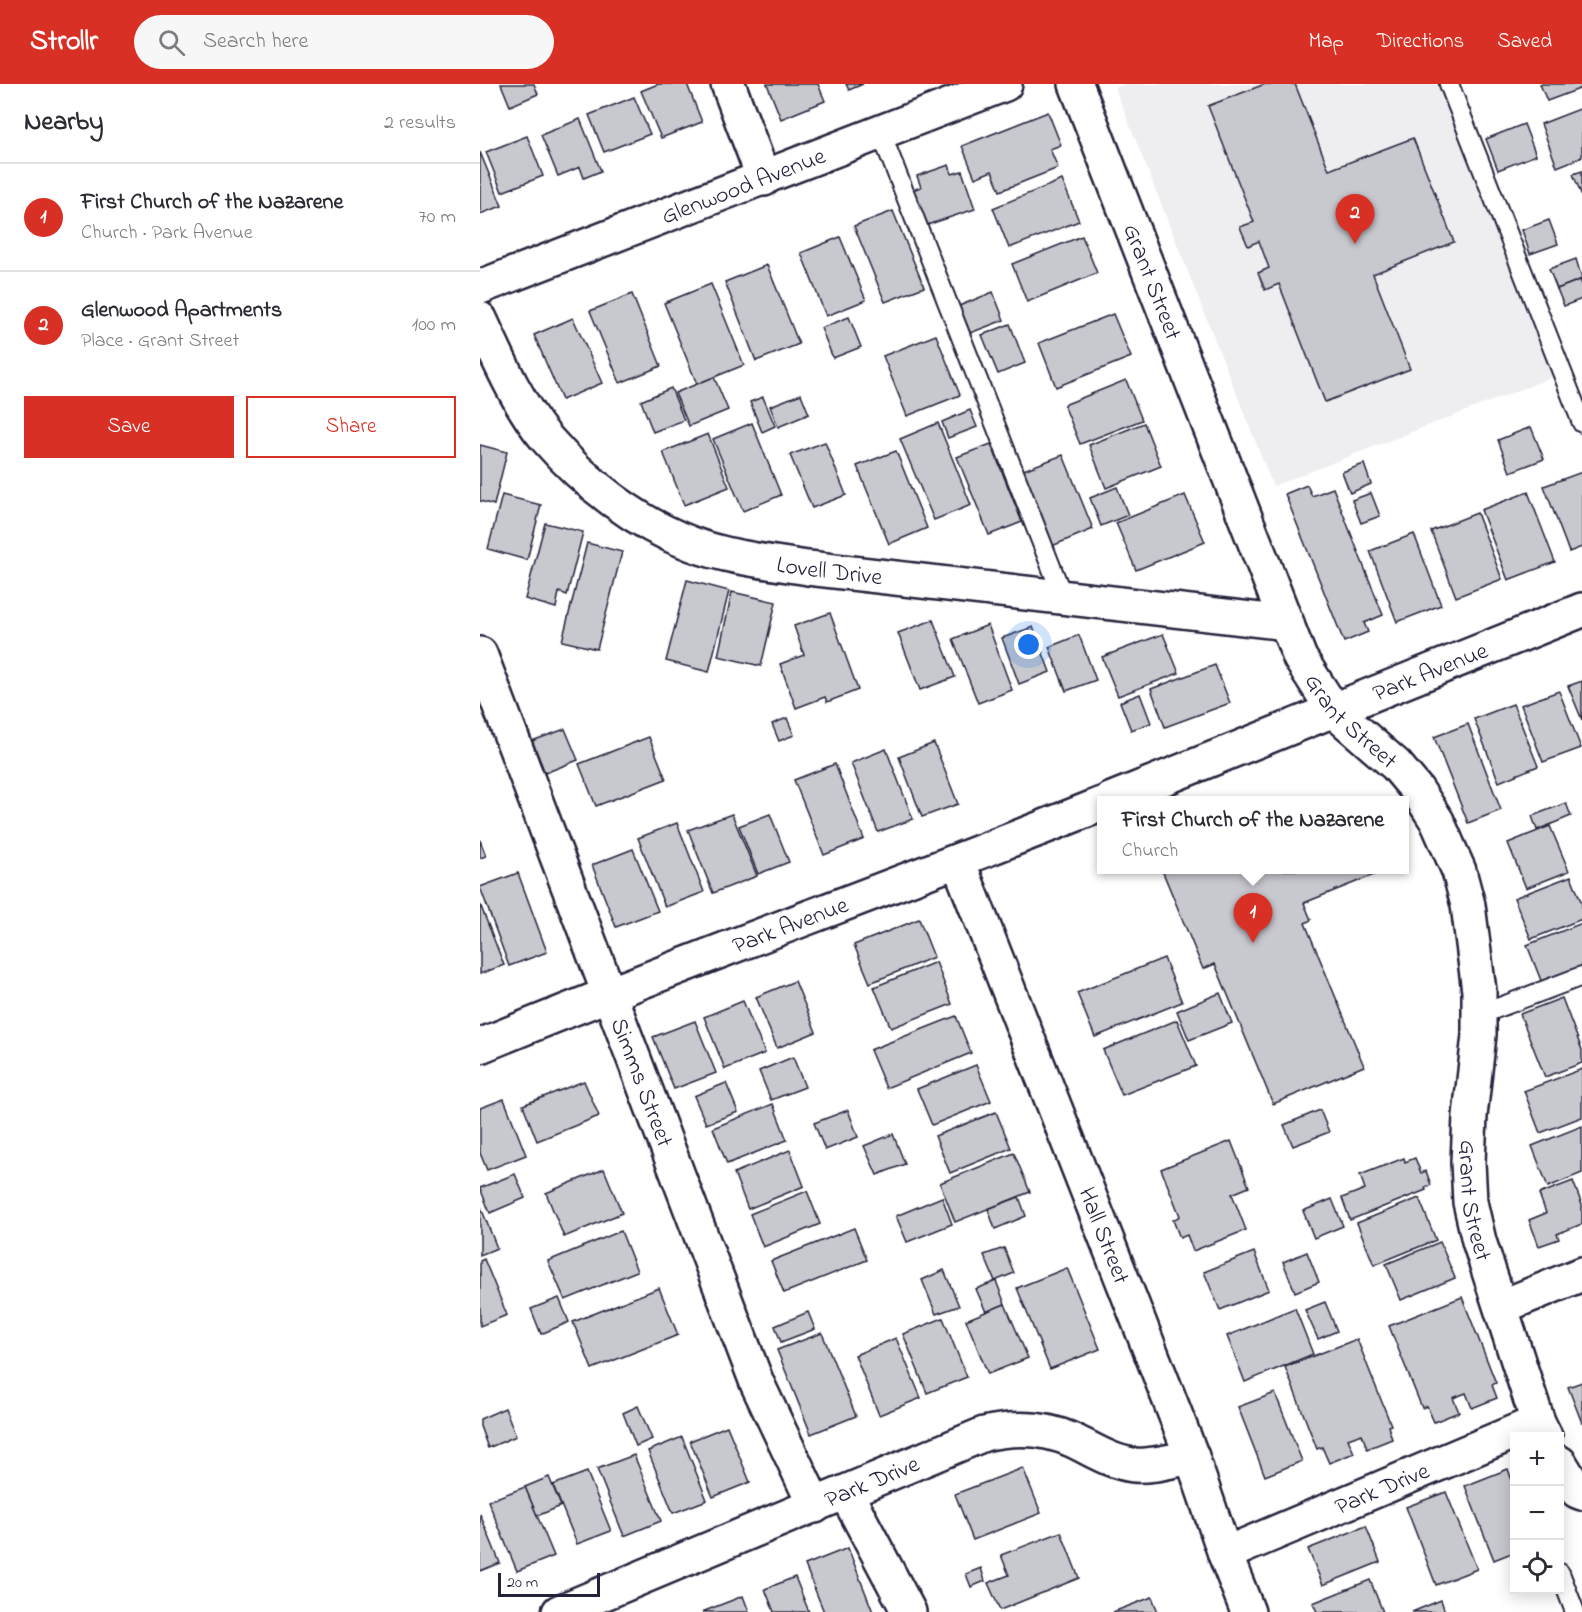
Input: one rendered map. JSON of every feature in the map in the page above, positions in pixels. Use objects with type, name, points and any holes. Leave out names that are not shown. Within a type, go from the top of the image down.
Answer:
[{"type":"street","points":[[728,84],[764,179]]},
{"type":"street","name":"Glenwood Avenue","points":[[480,287],[1005,84]]},
{"type":"street","name":"Grant Street","points":[[1076,84],[1300,658],[1334,711],[1396,765],[1417,790],[1446,839],[1459,870],[1468,905],[1479,991],[1479,1035],[1470,1116],[1468,1162],[1470,1202],[1479,1241],[1540,1432]]},
{"type":"street","name":"Lovell Drive","points":[[480,319],[511,384],[545,437],[588,481],[629,511],[692,544],[733,556],[808,568],[1287,623]]},
{"type":"street","name":"Park Avenue","points":[[1122,796],[1582,610]]},
{"type":"street","name":"Simms Street","points":[[480,654],[757,1383],[815,1506]]},
{"type":"street","name":"Park Avenue","points":[[480,1046],[609,993],[958,861],[1097,806]]},
{"type":"street","name":"Hall Street","points":[[958,861],[1192,1457],[1225,1554],[1248,1612]]},
{"type":"street","points":[[1501,1307],[1582,1275]]},
{"type":"street","name":"Park Drive","points":[[559,1612],[984,1434],[1009,1428],[1038,1430],[1071,1439],[1111,1460],[1135,1466],[1192,1457]]},
{"type":"street","name":"Park Drive","points":[[1225,1554],[1510,1444]]},
{"type":"street","points":[[1564,1470],[1577,1491],[1582,1493]]},
{"type":"street","points":[[846,1493],[909,1612]]},
{"type":"lane","points":[[1449,84],[1582,423]]},
{"type":"lane","points":[[881,133],[1063,597]]},
{"type":"lane","points":[[1479,1015],[1582,976]]},
{"type":"lane","points":[[1564,1583],[1575,1612]]},
{"type":"shaded area","points":[[1125,84],[1454,84],[1568,371],[1273,486],[1115,88]]},
{"type":"building","points":[[501,84],[534,84],[538,94],[510,106]]},
{"type":"building","points":[[658,84],[687,84],[702,122],[661,138],[641,91]]},
{"type":"building","points":[[767,84],[818,84],[825,101],[781,119]]},
{"type":"building","points":[[846,84],[863,84],[849,90]]},
{"type":"building","points":[[1265,84],[1295,84],[1329,170],[1413,138],[1454,242],[1373,274],[1410,369],[1325,402],[1279,284],[1265,290],[1258,273],[1269,268],[1259,241],[1248,246],[1240,227],[1254,222],[1208,106]]},
{"type":"building","points":[[1540,84],[1582,84],[1582,88],[1547,101]]},
{"type":"building","points":[[634,97],[650,134],[604,152],[589,115]]},
{"type":"building","points":[[1582,108],[1582,157],[1557,167],[1541,124]]},
{"type":"building","points":[[1048,112],[1061,145],[1050,149],[1058,168],[1000,191],[992,171],[975,178],[962,146]]},
{"type":"building","points":[[580,119],[601,171],[584,178],[580,167],[558,176],[541,135]]},
{"type":"building","points":[[1524,124],[1536,155],[1498,170],[1486,139]]},
{"type":"building","points":[[527,136],[543,176],[502,192],[486,152]]},
{"type":"building","points":[[480,152],[502,206],[480,214]]},
{"type":"building","points":[[949,165],[952,174],[962,171],[975,209],[924,226],[912,190],[921,187],[917,176]]},
{"type":"building","points":[[1582,171],[1582,196],[1573,174]]},
{"type":"building","points":[[1062,180],[1079,221],[1009,248],[993,208]]},
{"type":"building","points":[[893,211],[924,287],[885,302],[854,226]]},
{"type":"building","points":[[1549,220],[1558,244],[1530,254],[1522,230]]},
{"type":"building","points":[[1082,236],[1097,273],[1027,302],[1012,264]]},
{"type":"building","points":[[840,237],[866,300],[826,316],[801,253]]},
{"type":"building","points":[[1576,259],[1582,279],[1557,289],[1549,269]]},
{"type":"building","points":[[767,265],[799,344],[756,361],[725,282]]},
{"type":"building","points":[[1580,280],[1582,299],[1564,306],[1557,289]]},
{"type":"building","points":[[711,284],[744,365],[697,384],[664,303]]},
{"type":"building","points":[[993,292],[1004,320],[970,333],[959,306]]},
{"type":"building","points":[[632,294],[661,366],[620,383],[590,311]]},
{"type":"building","points":[[1113,314],[1131,357],[1056,387],[1039,343]]},
{"type":"building","points":[[849,317],[861,347],[833,358],[821,328]]},
{"type":"building","points":[[573,318],[602,383],[562,400],[534,335]]},
{"type":"building","points":[[1010,324],[1025,363],[998,374],[982,335]]},
{"type":"building","points":[[936,335],[960,395],[907,416],[883,356]]},
{"type":"building","points":[[714,377],[728,410],[689,426],[675,393]]},
{"type":"building","points":[[1126,380],[1142,420],[1080,444],[1064,405]]},
{"type":"building","points":[[671,388],[684,420],[653,432],[641,401]]},
{"type":"building","points":[[801,394],[809,414],[778,427],[770,406]]},
{"type":"building","points":[[763,397],[775,426],[762,432],[750,402]]},
{"type":"building","points":[[970,410],[977,427],[948,438],[942,422]]},
{"type":"building","points":[[752,423],[781,495],[743,511],[713,439]]},
{"type":"building","points":[[938,423],[971,505],[934,520],[900,439]]},
{"type":"building","points":[[1144,423],[1161,466],[1106,488],[1089,445]]},
{"type":"building","points":[[1531,427],[1544,459],[1510,472],[1498,440]]},
{"type":"building","points":[[708,434],[729,487],[684,505],[663,452]]},
{"type":"building","points":[[825,442],[846,495],[812,508],[790,455]]},
{"type":"building","points":[[991,444],[1022,522],[989,535],[957,457]]},
{"type":"building","points":[[480,445],[507,452],[494,505],[480,501]]},
{"type":"building","points":[[896,451],[927,528],[889,544],[857,466]]},
{"type":"building","points":[[1063,455],[1093,529],[1052,546],[1021,471]]},
{"type":"building","points":[[1364,464],[1371,484],[1350,493],[1342,472]]},
{"type":"building","points":[[1582,472],[1582,547],[1569,552],[1544,486]]},
{"type":"building","points":[[1307,485],[1312,496],[1333,488],[1383,615],[1364,623],[1368,632],[1344,642],[1285,494]]},
{"type":"building","points":[[1117,487],[1128,515],[1101,526],[1090,498]]},
{"type":"building","points":[[1528,492],[1555,562],[1508,580],[1481,510]]},
{"type":"building","points":[[1371,493],[1380,516],[1361,523],[1352,500]]},
{"type":"building","points":[[502,495],[541,505],[527,560],[488,549]]},
{"type":"building","points":[[1185,495],[1205,542],[1136,570],[1116,523]]},
{"type":"building","points":[[1477,513],[1502,579],[1456,597],[1431,531]]},
{"type":"building","points":[[545,523],[583,532],[567,595],[559,592],[556,608],[525,599]]},
{"type":"building","points":[[1414,534],[1441,605],[1397,622],[1370,551]]},
{"type":"building","points":[[587,543],[622,552],[597,649],[562,641]]},
{"type":"building","points":[[687,580],[729,591],[709,672],[666,661]]},
{"type":"building","points":[[732,592],[776,602],[761,666],[718,656]]},
{"type":"building","points":[[830,613],[858,690],[827,702],[825,697],[796,708],[780,664],[804,655],[794,626]]},
{"type":"building","points":[[933,620],[955,677],[920,690],[898,633]]},
{"type":"building","points":[[988,625],[1012,690],[978,703],[953,639]]},
{"type":"building","points":[[1033,627],[1050,672],[1019,684],[1002,638]]},
{"type":"building","points":[[1163,634],[1179,673],[1118,696],[1102,657]]},
{"type":"building","points":[[1079,635],[1096,680],[1066,691],[1049,647]]},
{"type":"building","points":[[1215,665],[1230,703],[1165,727],[1151,689]]},
{"type":"building","points":[[1582,681],[1582,720],[1568,686]]},
{"type":"building","points":[[1559,691],[1581,748],[1543,762],[1521,705]]},
{"type":"building","points":[[1140,694],[1151,723],[1131,730],[1120,702]]},
{"type":"building","points":[[1513,704],[1538,766],[1499,782],[1474,719]]},
{"type":"building","points":[[787,718],[794,735],[779,741],[772,724]]},
{"type":"building","points":[[1468,724],[1501,810],[1468,823],[1434,737]]},
{"type":"building","points":[[565,729],[578,760],[545,773],[532,741]]},
{"type":"building","points":[[649,737],[666,779],[596,806],[579,764]]},
{"type":"building","points":[[934,743],[958,804],[922,817],[899,757]]},
{"type":"building","points":[[886,749],[913,819],[878,832],[851,763]]},
{"type":"building","points":[[835,764],[864,839],[824,855],[794,780]]},
{"type":"building","points":[[1566,803],[1571,816],[1537,830],[1532,816]]},
{"type":"building","points":[[732,814],[757,876],[713,893],[688,830]]},
{"type":"building","points":[[770,814],[789,862],[758,874],[739,826]]},
{"type":"building","points":[[677,823],[704,892],[665,907],[638,838]]},
{"type":"building","points":[[1550,826],[1569,871],[1526,888],[1508,843]]},
{"type":"building","points":[[480,840],[486,856],[480,858]]},
{"type":"building","points":[[633,849],[658,911],[616,927],[592,865]]},
{"type":"building","points":[[518,873],[547,952],[509,966],[480,887]]},
{"type":"building","points":[[1164,874],[1376,874],[1304,903],[1311,920],[1305,923],[1364,1066],[1273,1104],[1215,964],[1203,969]]},
{"type":"building","points":[[1571,876],[1582,904],[1582,919],[1531,939],[1514,898]]},
{"type":"building","points":[[480,904],[504,965],[480,974]]},
{"type":"building","points":[[919,919],[934,957],[870,983],[854,945]]},
{"type":"building","points":[[1582,923],[1582,968],[1542,983],[1527,945]]},
{"type":"building","points":[[1164,958],[1182,1002],[1095,1037],[1077,993]]},
{"type":"building","points":[[936,962],[952,1004],[891,1028],[874,987]]},
{"type":"building","points":[[795,981],[816,1032],[777,1048],[756,997]]},
{"type":"building","points":[[1220,993],[1232,1023],[1189,1040],[1177,1011]]},
{"type":"building","points":[[1562,998],[1582,1050],[1582,1063],[1545,1077],[1520,1014]]},
{"type":"building","points":[[743,1001],[765,1053],[725,1069],[704,1017]]},
{"type":"building","points":[[956,1016],[971,1053],[886,1088],[870,1050]]},
{"type":"building","points":[[1177,1020],[1196,1066],[1122,1095],[1103,1050]]},
{"type":"building","points":[[695,1021],[716,1073],[674,1089],[653,1037]]},
{"type":"building","points":[[793,1057],[805,1087],[771,1100],[759,1071]]},
{"type":"building","points":[[976,1065],[991,1101],[932,1125],[917,1089]]},
{"type":"building","points":[[1582,1069],[1582,1117],[1540,1133],[1524,1091]]},
{"type":"building","points":[[584,1081],[599,1116],[537,1141],[523,1105]]},
{"type":"building","points":[[726,1083],[738,1112],[706,1124],[694,1096]]},
{"type":"building","points":[[504,1099],[526,1155],[487,1170],[480,1153],[480,1108]]},
{"type":"building","points":[[773,1104],[787,1140],[727,1164],[713,1128]]},
{"type":"building","points":[[848,1110],[858,1137],[825,1150],[814,1123]]},
{"type":"building","points":[[1320,1110],[1329,1132],[1293,1146],[1284,1125]]},
{"type":"building","points":[[996,1112],[1011,1148],[950,1173],[935,1136]]},
{"type":"building","points":[[1582,1126],[1582,1173],[1548,1187],[1532,1146]]},
{"type":"building","points":[[893,1134],[905,1164],[877,1175],[864,1146]]},
{"type":"building","points":[[1231,1141],[1249,1187],[1232,1194],[1246,1230],[1193,1251],[1187,1235],[1180,1238],[1173,1220],[1180,1216],[1161,1169]]},
{"type":"building","points":[[790,1150],[804,1186],[748,1209],[734,1173]]},
{"type":"building","points":[[1014,1153],[1030,1192],[955,1222],[940,1183]]},
{"type":"building","points":[[1404,1158],[1405,1162],[1415,1158],[1421,1173],[1426,1171],[1431,1185],[1425,1188],[1426,1190],[1350,1220],[1342,1198],[1365,1189],[1360,1175]]},
{"type":"building","points":[[604,1169],[622,1213],[564,1237],[546,1193]]},
{"type":"building","points":[[515,1174],[525,1198],[490,1213],[480,1188]]},
{"type":"building","points":[[1573,1181],[1582,1205],[1582,1224],[1557,1234],[1559,1239],[1539,1246],[1529,1220],[1546,1213],[1539,1194]]},
{"type":"building","points":[[807,1191],[820,1224],[763,1247],[750,1214]]},
{"type":"building","points":[[942,1197],[952,1224],[907,1242],[896,1216]]},
{"type":"building","points":[[1019,1197],[1026,1216],[995,1229],[988,1209]]},
{"type":"building","points":[[1419,1198],[1436,1240],[1374,1265],[1357,1223]]},
{"type":"building","points":[[1332,1199],[1343,1226],[1314,1238],[1303,1211]]},
{"type":"building","points":[[480,1205],[497,1248],[480,1255]]},
{"type":"building","points":[[854,1228],[867,1260],[784,1293],[771,1261]]},
{"type":"building","points":[[621,1231],[637,1271],[565,1300],[548,1261]]},
{"type":"building","points":[[1440,1242],[1455,1278],[1401,1300],[1386,1264]]},
{"type":"building","points":[[1004,1248],[1014,1273],[995,1281],[984,1255]]},
{"type":"building","points":[[1254,1252],[1269,1290],[1220,1310],[1204,1272]]},
{"type":"building","points":[[1307,1252],[1319,1282],[1295,1292],[1283,1262]]},
{"type":"building","points":[[484,1259],[507,1315],[480,1326],[480,1261]]},
{"type":"building","points":[[1067,1268],[1100,1349],[1050,1369],[1017,1288]]},
{"type":"building","points":[[944,1270],[959,1306],[936,1314],[922,1280]]},
{"type":"building","points":[[996,1281],[1005,1304],[986,1312],[976,1289]]},
{"type":"building","points":[[659,1288],[678,1335],[592,1369],[573,1322]]},
{"type":"building","points":[[1462,1297],[1496,1383],[1492,1385],[1497,1398],[1472,1408],[1466,1393],[1453,1398],[1459,1412],[1434,1422],[1427,1406],[1422,1408],[1389,1326]]},
{"type":"building","points":[[559,1298],[569,1322],[541,1334],[531,1309]]},
{"type":"building","points":[[1325,1302],[1337,1331],[1318,1339],[1305,1310]]},
{"type":"building","points":[[1005,1304],[1028,1358],[988,1374],[966,1320]]},
{"type":"building","points":[[1295,1308],[1313,1354],[1245,1382],[1227,1336]]},
{"type":"building","points":[[808,1312],[815,1329],[781,1342],[775,1326]]},
{"type":"building","points":[[943,1318],[967,1377],[927,1393],[903,1334]]},
{"type":"building","points":[[822,1333],[856,1416],[811,1434],[777,1350]]},
{"type":"building","points":[[896,1338],[921,1398],[879,1415],[855,1355]]},
{"type":"building","points":[[1357,1339],[1391,1425],[1388,1426],[1392,1439],[1367,1449],[1362,1434],[1348,1439],[1354,1453],[1329,1463],[1322,1447],[1317,1449],[1285,1367]]},
{"type":"building","points":[[1582,1382],[1582,1423],[1568,1387]]},
{"type":"building","points":[[1275,1393],[1302,1461],[1265,1476],[1238,1407]]},
{"type":"building","points":[[638,1406],[652,1439],[636,1446],[623,1413]]},
{"type":"building","points":[[505,1408],[516,1436],[488,1448],[480,1426],[480,1419]]},
{"type":"building","points":[[727,1426],[750,1482],[713,1497],[690,1441]]},
{"type":"building","points":[[682,1437],[707,1500],[673,1513],[648,1451]]},
{"type":"building","points":[[634,1455],[661,1521],[624,1536],[597,1469]]},
{"type":"building","points":[[1023,1468],[1041,1513],[973,1540],[955,1494]]},
{"type":"building","points":[[1508,1469],[1510,1475],[1510,1554],[1494,1560],[1465,1486]]},
{"type":"building","points":[[587,1472],[611,1531],[577,1544],[553,1485]]},
{"type":"building","points":[[549,1477],[561,1506],[537,1516],[525,1487]]},
{"type":"building","points":[[525,1487],[554,1556],[517,1571],[488,1501]]},
{"type":"building","points":[[1446,1492],[1477,1569],[1436,1585],[1406,1507]]},
{"type":"building","points":[[480,1514],[500,1563],[480,1571]]},
{"type":"building","points":[[1366,1526],[1380,1562],[1323,1585],[1308,1549]]},
{"type":"building","points":[[1061,1532],[1079,1578],[1000,1610],[988,1583],[1009,1575],[1001,1555]]},
{"type":"building","points":[[848,1548],[873,1612],[824,1612],[805,1565]]},
{"type":"building","points":[[981,1568],[985,1581],[971,1587],[966,1574]]},
{"type":"building","points":[[795,1577],[809,1612],[774,1612],[765,1589]]},
{"type":"building","points":[[1370,1580],[1383,1612],[1317,1612],[1313,1603]]},
{"type":"building","points":[[743,1596],[749,1612],[702,1612]]},
{"type":"building","points":[[1152,1597],[1158,1612],[1113,1612]]},
{"type":"building","points":[[1441,1600],[1445,1612],[1412,1612]]},
{"type":"place","name":"Glenwood Apartments","points":[[1355,244]]},
{"type":"place","name":"First Church of the Nazarene","points":[[1253,943]]}]
